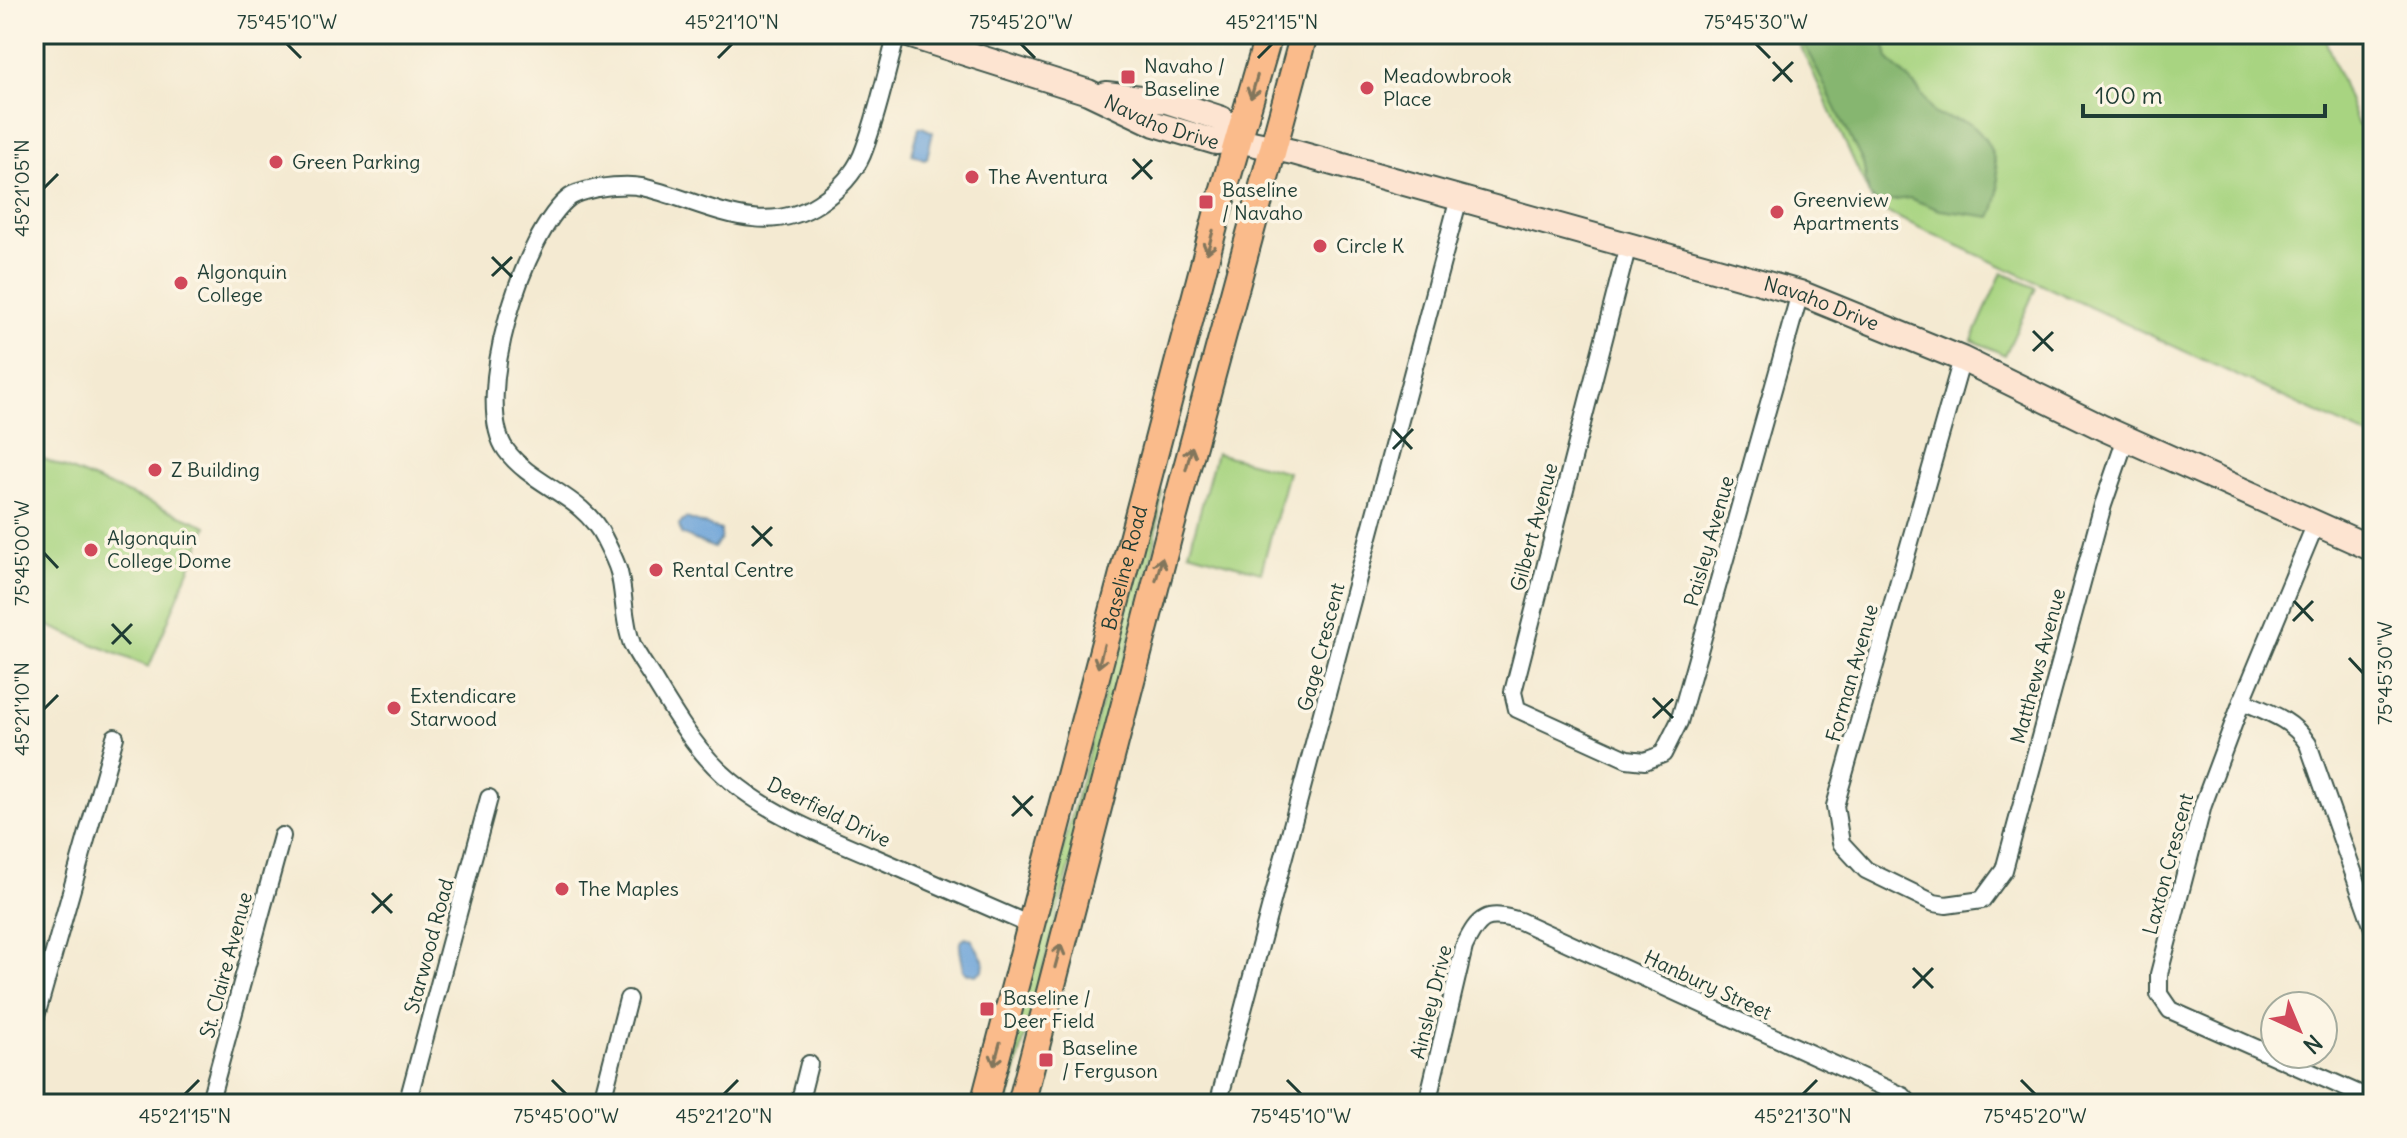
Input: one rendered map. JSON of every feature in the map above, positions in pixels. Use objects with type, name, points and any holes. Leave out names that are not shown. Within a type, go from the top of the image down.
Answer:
[{"type":"main road","name":"Baseline Road","points":[[984,1104],[1238,140],[1269,34]]},
{"type":"main road","name":"Baseline Road","points":[[1021,1104],[1169,534],[1304,34]]},
{"type":"street","name":"Deerfield Drive","points":[[897,34],[862,156],[845,183],[809,210],[772,221],[735,216],[639,186],[615,186],[572,196],[552,218],[533,250],[511,307],[498,353],[494,408],[496,424],[509,454],[573,500],[602,533],[619,570],[632,645],[682,725],[706,757],[731,781],[766,805],[816,832],[1030,925]]},
{"type":"street","name":"Navaho Drive","points":[[905,34],[1088,92],[1167,101],[1222,119],[1238,140],[1800,293],[1962,359],[2126,438],[2373,549]]},
{"type":"street","name":"Gage Crescent","points":[[1218,1104],[1459,198]]},
{"type":"street","name":"Gilbert Avenue","points":[[1621,756],[1517,709],[1513,692],[1628,245]]},
{"type":"street","name":"Paisley Avenue","points":[[1621,756],[1645,761],[1663,754],[1679,722],[1800,293]]},
{"type":"street","name":"Forman Avenue","points":[[1962,359],[1835,806],[1841,843],[1866,870],[1934,903],[1946,905],[1982,900]]},
{"type":"street","name":"Matthews Avenue","points":[[1982,900],[2004,870],[2103,505],[2126,438]]},
{"type":"street","name":"Laxton Crescent","points":[[2316,523],[2242,701],[2203,805],[2159,974],[2159,994],[2170,1010],[2373,1100]]},
{"type":"street","points":[[2242,701],[2286,720],[2299,730],[2308,744],[2373,928]]},
{"type":"street","points":[[34,1023],[115,737]]},
{"type":"street","name":"Starwood Road","points":[[407,1104],[489,798]]},
{"type":"street","name":"St. Claire Avenue","points":[[209,1104],[282,836]]},
{"type":"street","name":"Hanbury Street","points":[[1486,917],[1499,915],[1520,921],[1903,1096],[1910,1104]]},
{"type":"street","name":"Ainsley Drive","points":[[1434,1102],[1464,947],[1474,927],[1486,917]]},
{"type":"street","points":[[601,1104],[628,999]]},
{"type":"street","points":[[799,1104],[809,1064]]},
{"type":"green space","points":[[1795,34],[2323,34],[2358,125],[2373,131],[2373,439],[1875,207]]},
{"type":"green space","points":[[1799,34],[1880,34],[1888,59],[1918,89],[1935,115],[1968,123],[1984,138],[1997,171],[1998,195],[1991,217],[1940,210],[1909,198],[1876,203],[1869,195],[1863,163]]},
{"type":"green space","points":[[2002,272],[2036,288],[2005,355],[1972,340]]},
{"type":"green space","points":[[1216,453],[1288,472],[1261,572],[1189,552]]},
{"type":"green space","name":"Algonquin College Dome","points":[[34,455],[207,526],[149,667],[34,620]]},
{"type":"green space","points":[[1158,491],[1162,492],[1154,549],[1007,1104],[995,1104]]},
{"type":"water","points":[[919,128],[933,132],[927,158],[924,159],[912,154]]},
{"type":"water","points":[[686,518],[721,530],[721,539],[714,548],[681,534],[679,525]]},
{"type":"water","points":[[966,937],[972,940],[984,961],[983,970],[976,975],[963,970],[960,942]]},
{"type":"place","name":"Navaho / Baseline","points":[[1128,77]]},
{"type":"place","name":"Meadowbrook Place","points":[[1367,88]]},
{"type":"place","name":"Green Parking","points":[[276,162]]},
{"type":"place","name":"The Aventura","points":[[972,177]]},
{"type":"place","name":"Baseline / Navaho","points":[[1206,202]]},
{"type":"place","name":"Greenview Apartments","points":[[1777,212]]},
{"type":"place","name":"Circle K","points":[[1320,246]]},
{"type":"place","name":"Algonquin College","points":[[181,283]]},
{"type":"place","name":"Z Building","points":[[155,470]]},
{"type":"place","name":"Algonquin College Dome","points":[[91,550]]},
{"type":"place","name":"Rental Centre","points":[[656,570]]},
{"type":"place","name":"Extendicare Starwood","points":[[394,708]]},
{"type":"place","name":"The Maples","points":[[562,889]]},
{"type":"place","name":"Baseline / Deer Field","points":[[987,1009]]},
{"type":"place","name":"Baseline / Ferguson","points":[[1046,1060]]}]
